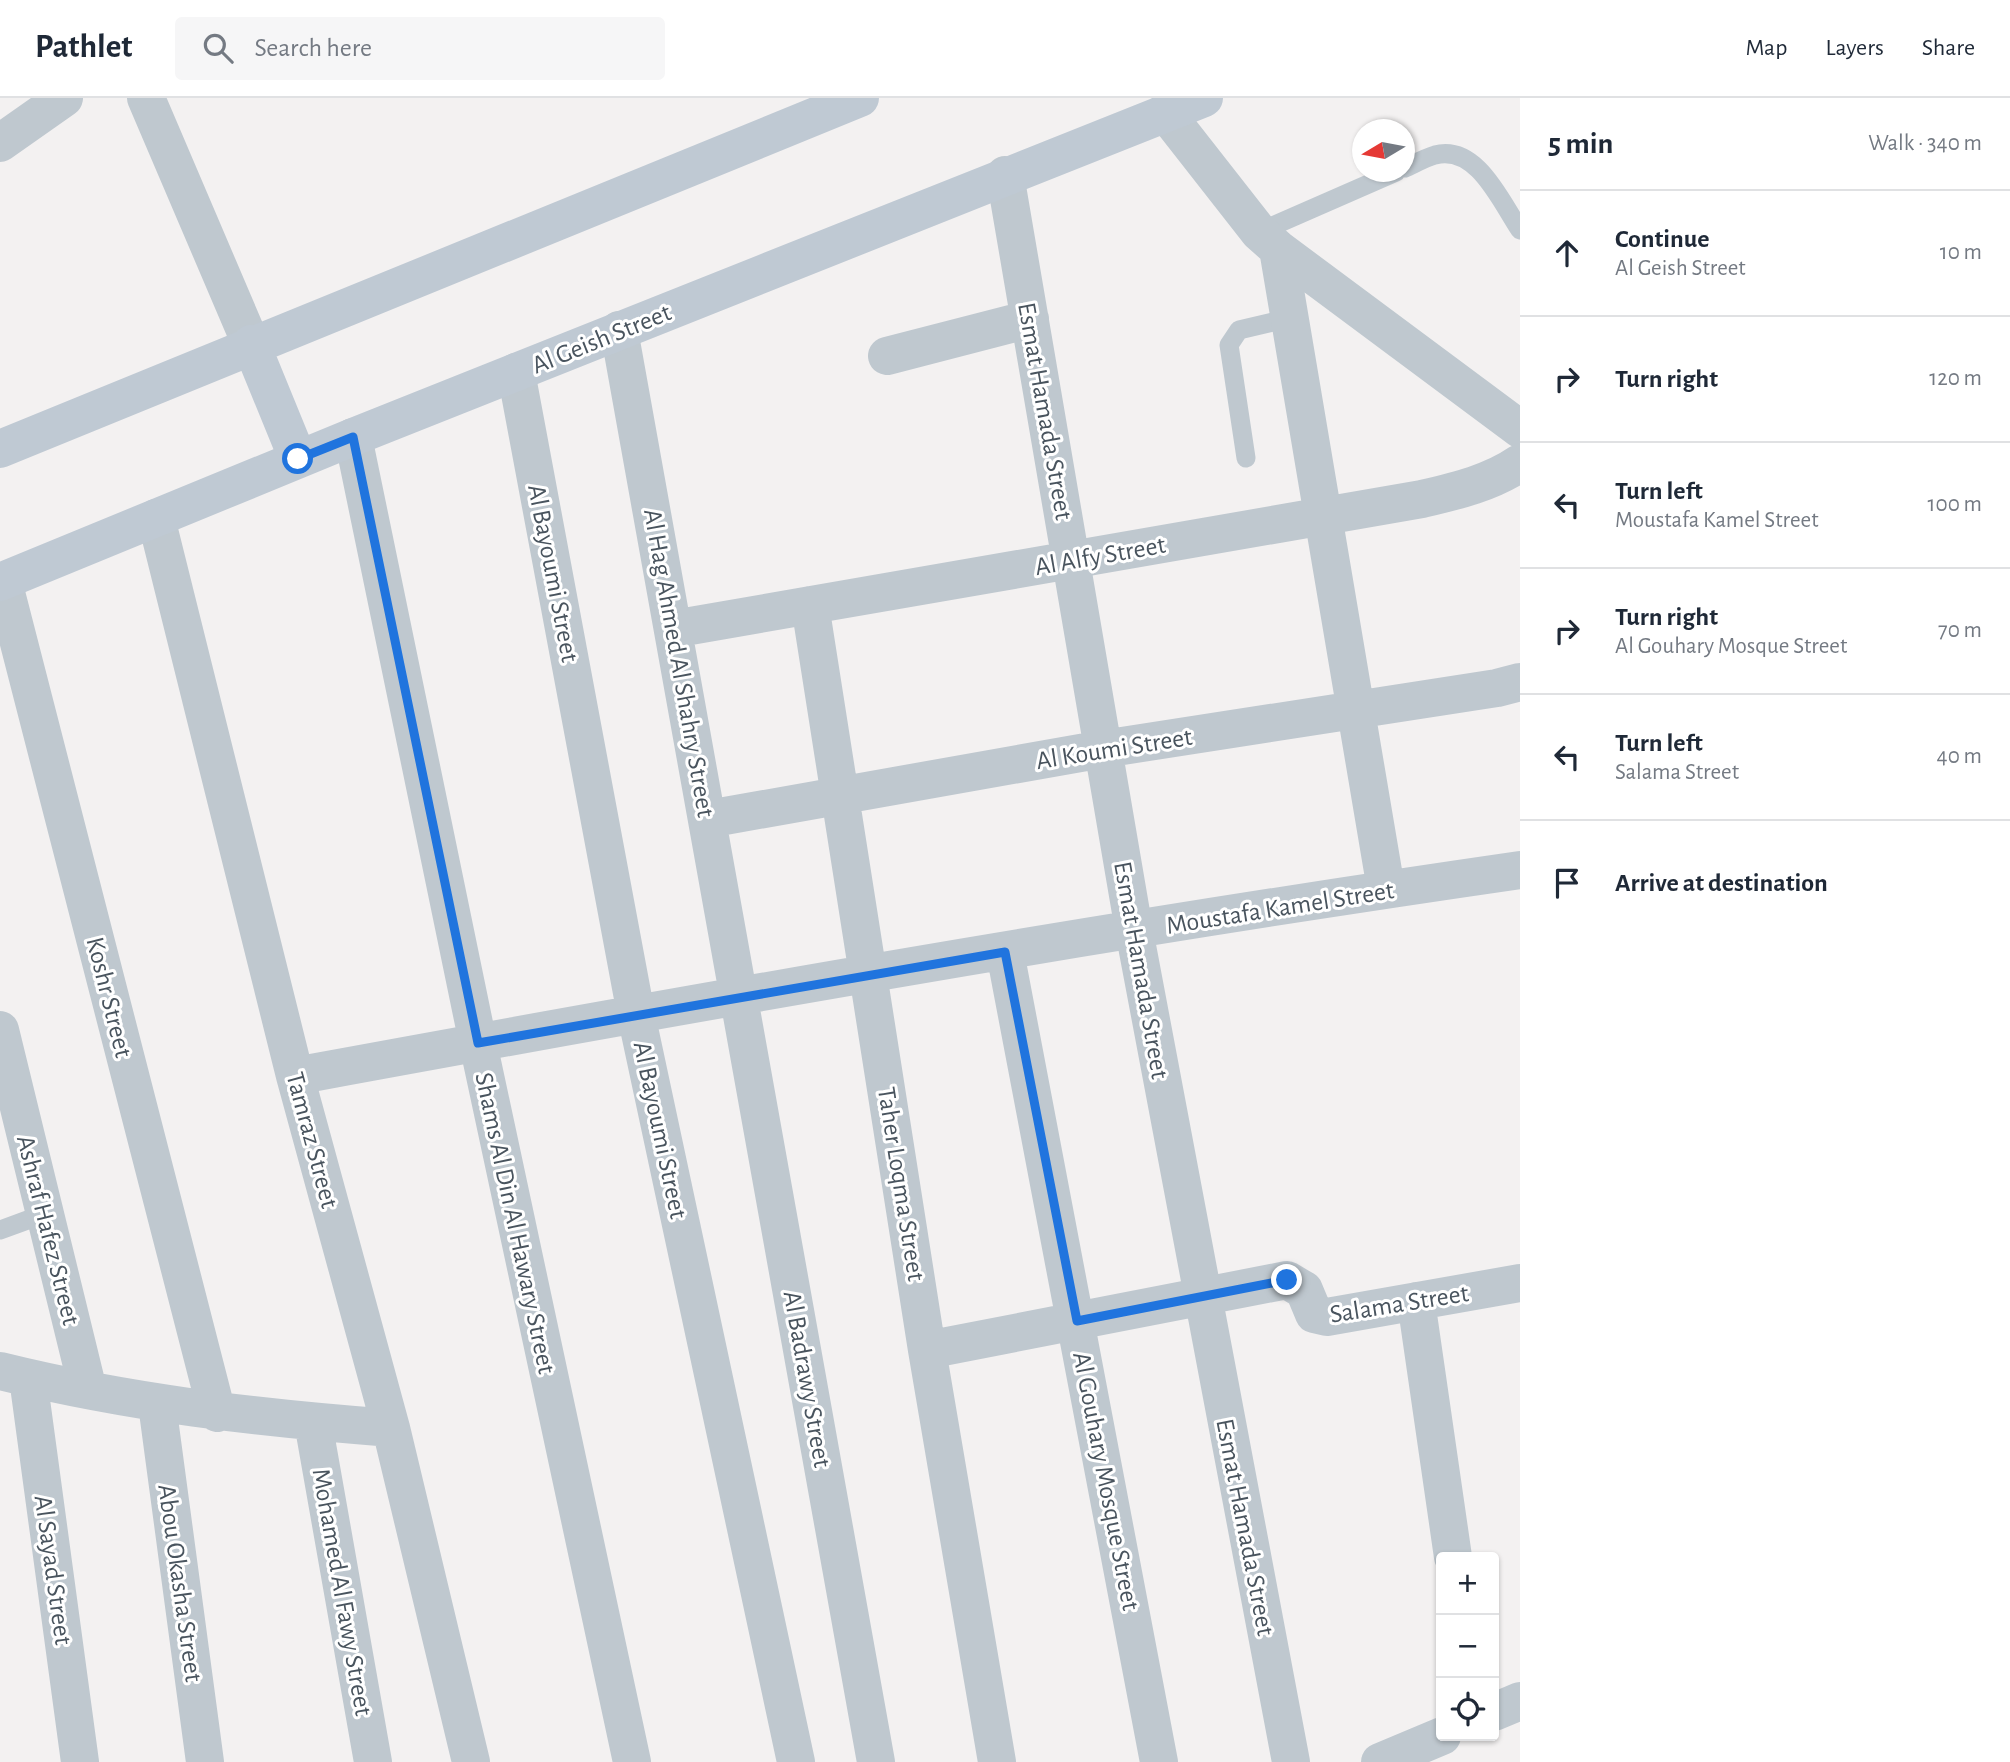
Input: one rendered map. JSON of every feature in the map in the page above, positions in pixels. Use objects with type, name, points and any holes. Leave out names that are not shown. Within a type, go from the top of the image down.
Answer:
[{"type":"main road","points":[[0,449],[251,344],[860,98]]},
{"type":"main road","name":"Al Geish Street","points":[[1,582],[298,459],[1005,175],[1160,105],[1204,98]]},
{"type":"main road","points":[[251,344],[298,459]]},
{"type":"street","points":[[0,143],[64,98]]},
{"type":"street","points":[[146,98],[251,344]]},
{"type":"street","points":[[1160,105],[1269,240],[1520,429]]},
{"type":"street","name":"Esmat Hamada Street","points":[[1005,175],[1134,930],[1291,1762]]},
{"type":"street","points":[[1269,240],[1290,318],[1386,889]]},
{"type":"street","points":[[887,356],[1030,319]]},
{"type":"street","name":"Al Hag Ahmed Al Shahry Street","points":[[620,330],[740,997]]},
{"type":"street","name":"Al Bayoumi Street","points":[[516,372],[636,1014],[796,1762]]},
{"type":"street","name":"Shams Al Din Al Hawary Street","points":[[353,437],[478,1043],[632,1762]]},
{"type":"street","name":"Al Alfy Street","points":[[673,629],[1422,499],[1465,488],[1506,472],[1520,463]]},
{"type":"street","name":"Tamraz Street","points":[[156,517],[296,1076],[391,1428],[471,1762]]},
{"type":"street","name":"Koshr Street","points":[[1,582],[217,1413]]},
{"type":"street","name":"Taher Loqma Street","points":[[810,605],[927,1350],[997,1762]]},
{"type":"street","name":"Al Koumi Street","points":[[708,819],[1103,749],[1520,682]]},
{"type":"street","name":"Moustafa Kamel Street","points":[[296,1076],[636,1014],[1134,930],[1520,870]]},
{"type":"street","name":"Al Gouhary Mosque Street","points":[[1005,952],[1159,1762]]},
{"type":"street","name":"Al Badrawy Street","points":[[740,997],[876,1762]]},
{"type":"street","name":"Ashraf Hafez Street","points":[[0,1030],[88,1390]]},
{"type":"street","name":"Salama Street","points":[[927,1350],[1287,1280],[1304,1290],[1309,1309],[1320,1316],[1520,1283]]},
{"type":"street","points":[[1416,1301],[1452,1552]]},
{"type":"street","points":[[14,1375],[156,1404],[217,1413],[391,1428]]},
{"type":"street","name":"Al Sayad Street","points":[[14,1375],[80,1762]]},
{"type":"street","name":"Abou Okasha Street","points":[[156,1404],[205,1762]]},
{"type":"street","name":"Mohamed Al Fawy Street","points":[[313,1422],[373,1762]]},
{"type":"street","points":[[1499,1711],[1520,1701]]},
{"type":"street","points":[[1380,1762],[1436,1739]]},
{"type":"street","points":[[1457,1741],[1460,1762]]},
{"type":"lane","points":[[1415,164],[1436,155],[1452,154],[1466,159],[1479,168],[1520,230]]},
{"type":"lane","points":[[1269,240],[1377,182]]},
{"type":"lane","points":[[1246,458],[1229,345],[1239,330],[1290,318]]},
{"type":"lane","points":[[0,1230],[33,1219]]},
{"type":"route","points":[[298,459],[353,437],[478,1043],[1005,952],[1077,1321],[1287,1280]]}]
